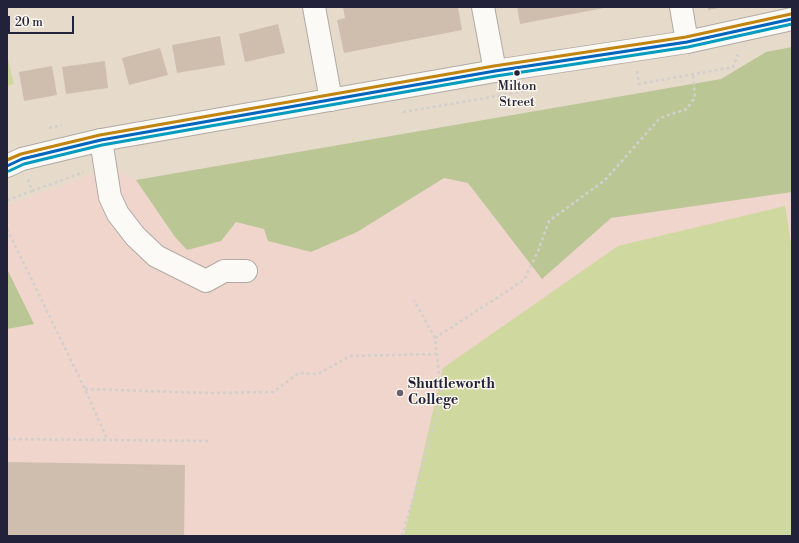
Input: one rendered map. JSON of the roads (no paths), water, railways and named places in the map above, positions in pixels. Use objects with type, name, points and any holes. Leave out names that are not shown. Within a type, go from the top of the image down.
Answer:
[{"type":"main road","points":[[314,7],[331,100]]},
{"type":"main road","points":[[483,7],[495,71]]},
{"type":"main road","points":[[681,7],[687,42]]},
{"type":"main road","points":[[7,166],[22,159],[101,140],[495,71],[687,42],[792,19]]},
{"type":"main road","points":[[101,140],[110,196],[118,214],[135,236],[156,256],[206,289],[224,272],[246,271]]},
{"type":"place","name":"Milton Street","points":[[517,73]]},
{"type":"place","name":"Shuttleworth College","points":[[400,393]]}]
